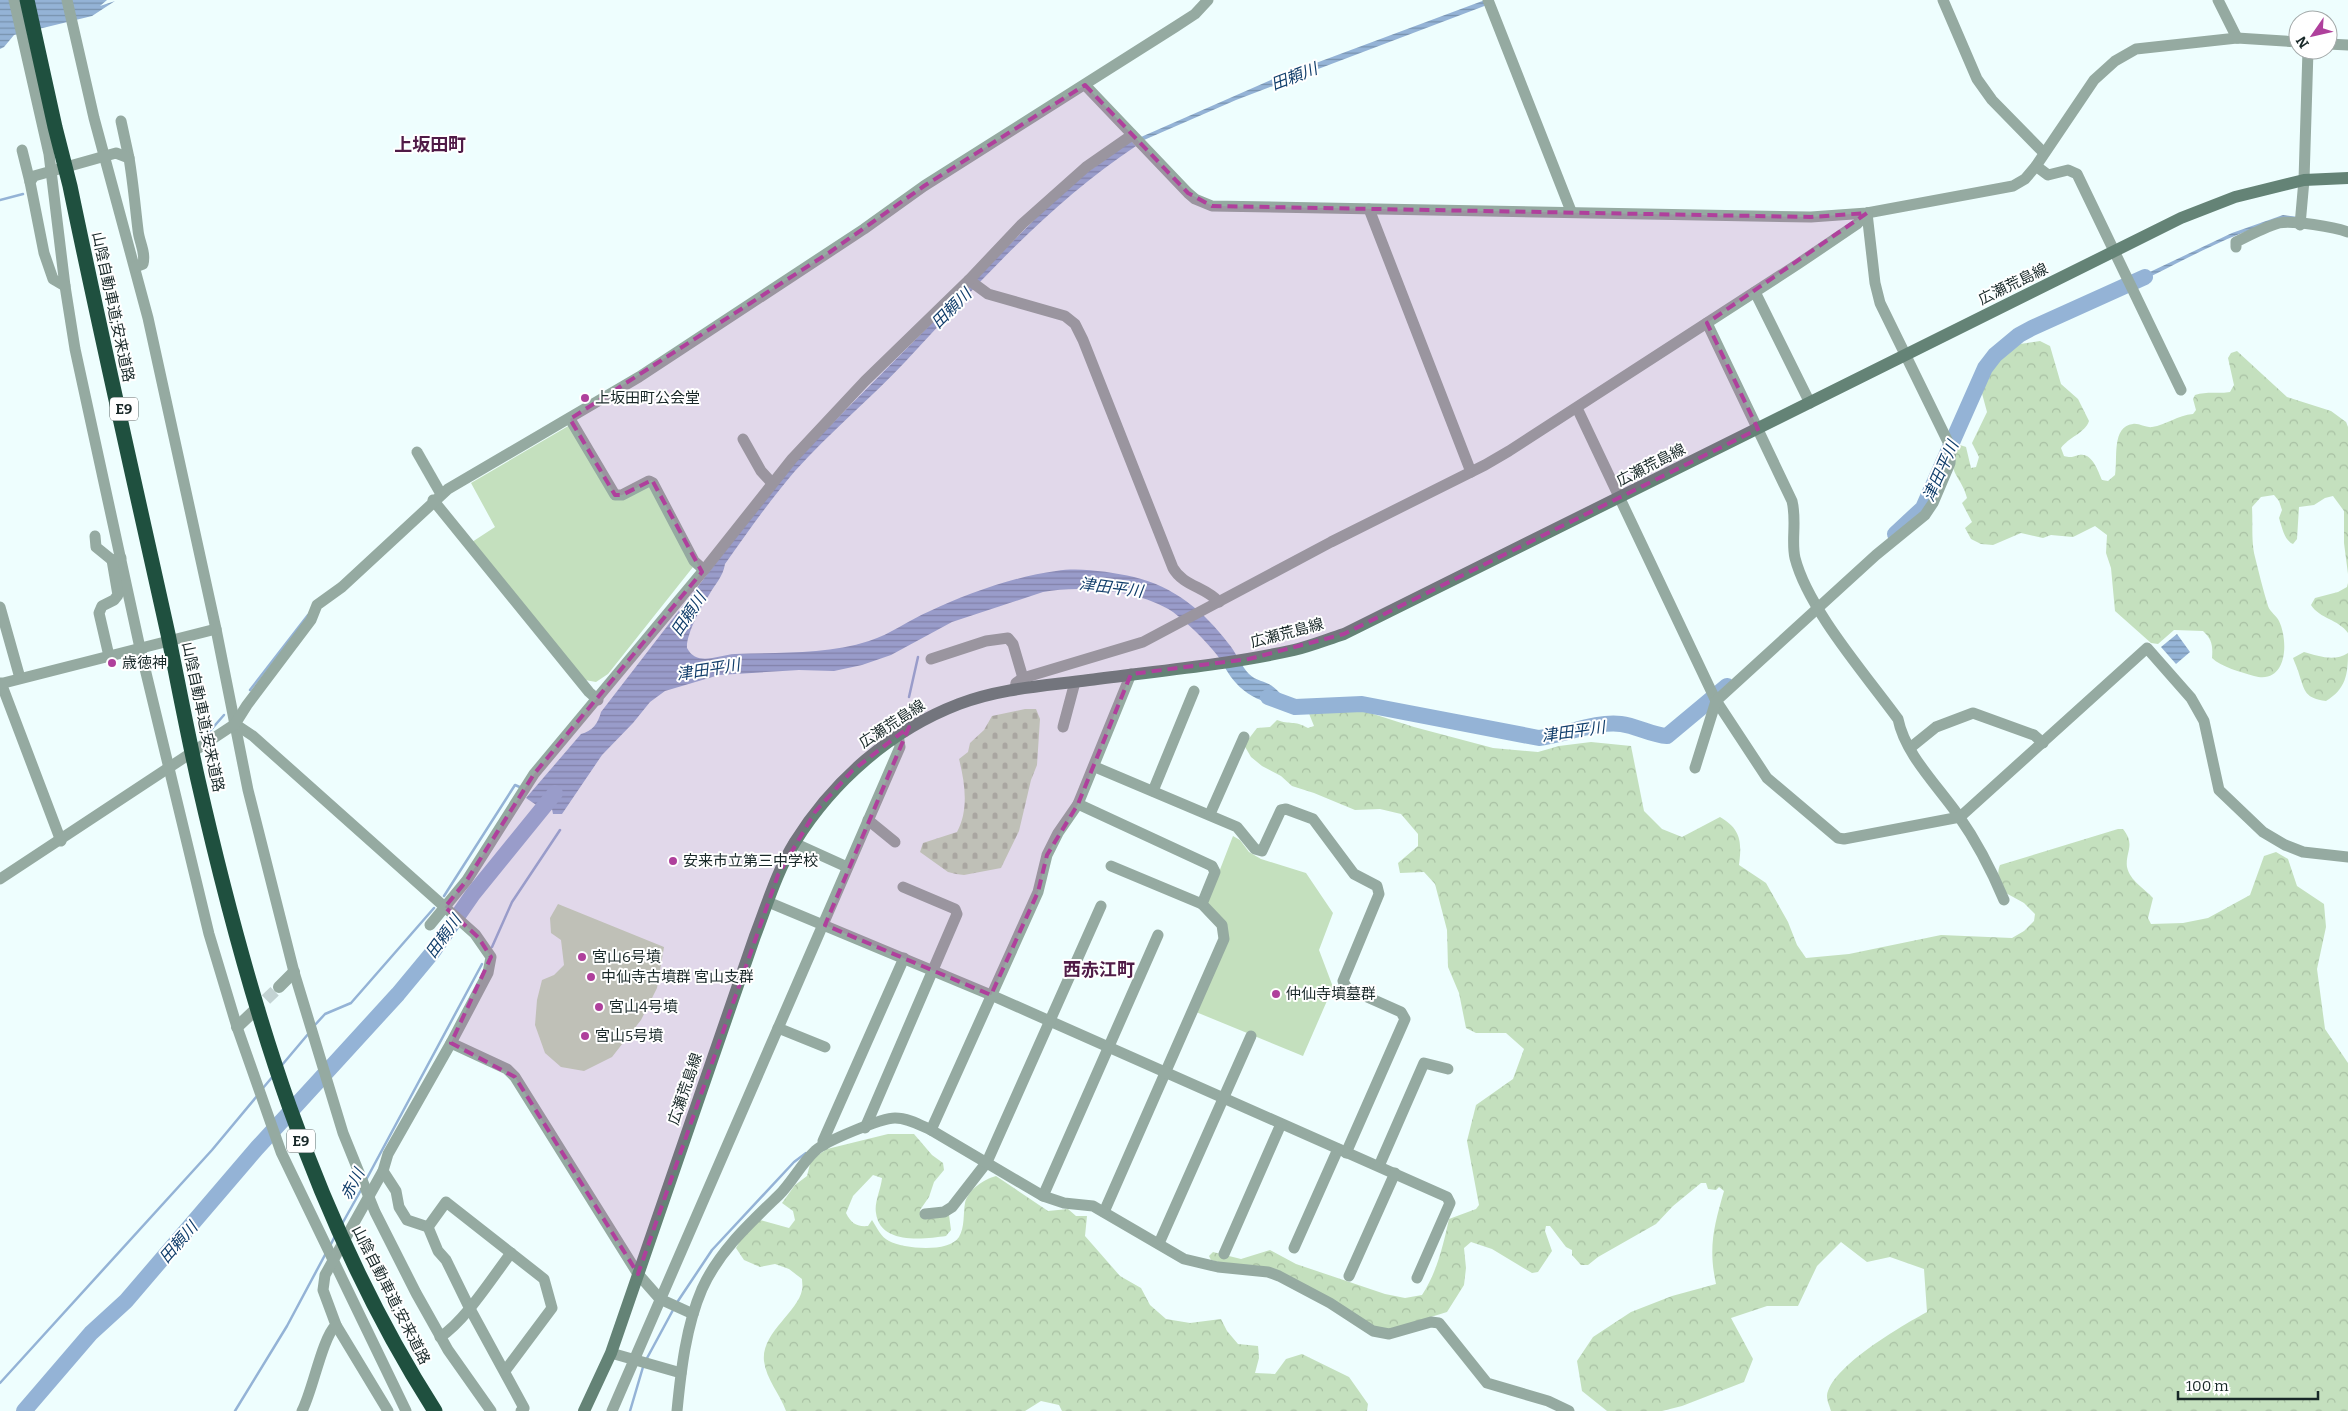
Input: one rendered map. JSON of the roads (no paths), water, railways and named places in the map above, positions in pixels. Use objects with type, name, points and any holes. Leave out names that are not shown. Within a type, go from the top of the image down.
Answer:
[{"type":"highway","name":"山陰自動車道;安来道路","points":[[27,0],[54,127],[72,185]]},
{"type":"highway","name":"山陰自動車道;安来道路","points":[[34,0],[72,185],[202,779],[260,1017],[294,1123],[352,1256],[376,1309],[435,1411]]},
{"type":"highway","name":"山陰自動車道;安来道路","points":[[352,1256],[441,1411]]},
{"type":"main road","name":"広瀬荒島線","points":[[584,1411],[611,1353],[778,875],[794,843],[815,812],[846,777],[898,735],[959,704],[1015,689],[1249,659],[1296,650],[1344,634],[1619,499],[2181,218],[2235,197],[2304,180],[2348,178]]},
{"type":"street","points":[[14,0],[49,154],[64,286],[116,559],[140,648],[209,934],[237,1026],[281,1152],[340,1279],[406,1411]]},
{"type":"street","points":[[67,0],[94,118],[135,267],[216,630],[248,790],[294,972],[338,1116],[375,1212],[440,1337],[491,1411]]},
{"type":"street","points":[[0,879],[59,838],[170,769],[235,724],[247,705],[311,620],[316,605],[342,587],[437,497],[639,378],[830,252],[924,186],[1085,86],[1189,18],[1208,0]]},
{"type":"street","points":[[1488,0],[1571,212]]},
{"type":"street","points":[[1943,0],[1969,62],[1985,91],[2043,152]]},
{"type":"street","points":[[2218,0],[2237,38]]},
{"type":"street","points":[[1085,86],[1188,193],[1195,199],[1212,206],[1811,216],[1867,213],[2013,186],[2025,179],[2036,166],[2043,152],[2094,80],[2127,53],[2136,49],[2237,38],[2288,41]]},
{"type":"street","points":[[2301,222],[2308,60]]},
{"type":"street","points":[[121,121],[137,206],[138,232],[145,256],[143,264],[135,267]]},
{"type":"street","points":[[430,925],[446,908],[467,880],[534,774],[598,700],[772,483],[865,381],[973,283],[1022,224],[1086,167],[1134,136]]},
{"type":"street","points":[[22,150],[44,253],[53,279],[64,286]]},
{"type":"street","points":[[30,182],[34,176],[116,153],[129,158]]},
{"type":"street","points":[[2036,166],[2048,175],[2068,170],[2077,174],[2181,390]]},
{"type":"street","points":[[1369,209],[1471,472]]},
{"type":"street","points":[[1015,689],[1016,683],[1022,678],[1136,644],[1509,451],[1755,292],[1857,224],[1867,213]]},
{"type":"street","points":[[1695,768],[1714,698],[1928,511],[1950,463],[1949,446],[1880,303],[1875,283],[1867,213]]},
{"type":"street","points":[[2236,247],[2236,242],[2280,223],[2301,222],[2328,226],[2348,232]]},
{"type":"street","points":[[973,283],[988,294],[1065,316],[1075,324],[1173,568],[1182,579],[1211,595],[1218,602]]},
{"type":"street","points":[[1755,292],[1810,403]]},
{"type":"street","points":[[1707,323],[1792,501],[1796,517],[1795,558],[1816,607],[1898,719],[1901,736],[1960,817],[1989,864],[2004,900]]},
{"type":"street","points":[[1577,408],[1714,698],[1767,778],[1838,838],[1844,839],[1960,817],[2147,648],[2191,698],[2204,721],[2219,790],[2263,832],[2285,845],[2303,852],[2348,857]]},
{"type":"street","points":[[570,419],[615,495],[622,495],[649,481],[653,483],[694,561],[704,570]]},
{"type":"street","points":[[743,439],[761,471],[772,483]]},
{"type":"street","points":[[417,452],[437,497],[589,692],[598,700]]},
{"type":"street","points":[[95,536],[96,547],[116,559]]},
{"type":"street","points":[[109,656],[99,612],[102,606],[118,596],[116,559]]},
{"type":"street","points":[[0,607],[20,678]]},
{"type":"street","points":[[59,838],[1,683],[216,630]]},
{"type":"street","points":[[931,658],[986,641],[1008,638],[1013,644],[1022,678]]},
{"type":"street","points":[[931,1130],[1038,892],[1048,855],[1058,833],[1078,804],[1095,767],[1131,674]]},
{"type":"street","points":[[1063,727],[1075,682]]},
{"type":"street","points":[[1153,791],[1194,690]]},
{"type":"street","points":[[1910,748],[1936,727],[1973,713],[2034,735],[2043,743]]},
{"type":"street","points":[[235,724],[253,736],[475,934],[490,953],[492,963],[451,1043],[388,1154],[383,1171],[325,1276],[323,1290],[336,1325],[388,1411]]},
{"type":"street","points":[[612,1411],[778,1028],[825,925],[847,867],[900,747],[898,735]]},
{"type":"street","points":[[1210,814],[1244,736]]},
{"type":"street","points":[[1095,767],[1237,827],[1256,849],[1262,851],[1281,810],[1286,809],[1310,818],[1354,874],[1378,888],[1379,894],[1343,981],[1347,988],[1401,1012],[1405,1019],[1294,1248]]},
{"type":"street","points":[[1078,804],[1212,866],[1215,872],[1202,904]]},
{"type":"street","points":[[868,820],[895,842]]},
{"type":"street","points":[[794,843],[847,867]]},
{"type":"street","points":[[1104,1212],[1224,939],[1222,925],[1202,904],[1111,866]]},
{"type":"street","points":[[865,1128],[957,914],[955,909],[903,887]]},
{"type":"street","points":[[768,902],[991,995],[1447,1197],[1450,1201],[1417,1278]]},
{"type":"street","points":[[925,1214],[944,1212],[952,1207],[987,1162],[1101,906]]},
{"type":"street","points":[[1043,1196],[1158,935]]},
{"type":"street","points":[[824,1145],[822,1141],[904,958]]},
{"type":"street","points":[[279,987],[294,972]]},
{"type":"street","points":[[237,1026],[260,1017]]},
{"type":"street","points":[[778,1028],[825,1047]]},
{"type":"street","points":[[1160,1241],[1251,1036]]},
{"type":"street","points":[[451,1043],[507,1070],[515,1077],[638,1274],[660,1299],[693,1314]]},
{"type":"street","points":[[1379,1166],[1424,1062],[1448,1069]]},
{"type":"street","points":[[677,1411],[681,1373],[693,1314],[703,1287],[723,1254],[740,1233],[782,1192],[807,1159],[824,1145],[865,1128],[896,1118],[914,1122],[931,1130],[1043,1196],[1064,1204],[1086,1204],[1104,1212],[1159,1246],[1184,1258],[1218,1267],[1268,1272],[1279,1276],[1330,1303],[1372,1331],[1389,1334],[1431,1322],[1439,1323],[1487,1383],[1548,1401],[1569,1411]]},
{"type":"street","points":[[1224,1254],[1281,1124]]},
{"type":"street","points":[[383,1171],[396,1191],[399,1207],[407,1220],[428,1227],[438,1251],[446,1260],[469,1307],[524,1408],[521,1411]]},
{"type":"street","points":[[1349,1276],[1395,1173]]},
{"type":"street","points":[[428,1227],[446,1202],[544,1280],[552,1308],[505,1371]]},
{"type":"street","points":[[440,1337],[448,1332],[511,1253]]},
{"type":"street","points":[[302,1411],[310,1396],[329,1334],[336,1325]]},
{"type":"street","points":[[611,1353],[681,1373]]},
{"type":"water","points":[[0,0],[107,0],[100,6],[115,1],[92,16],[14,35],[0,49]]},
{"type":"water","points":[[1485,0],[1487,5],[1236,100],[1144,140],[1141,137],[1273,79]]},
{"type":"water","points":[[1131,141],[1136,146],[1073,194],[1014,247],[892,376],[795,471],[725,564],[721,577],[702,606],[695,621],[687,642],[687,648],[691,654],[702,659],[735,654],[836,649],[877,638],[944,605],[1008,581],[1056,571],[1095,571],[1125,575],[1148,581],[1187,602],[1219,632],[1249,674],[1272,686],[1291,705],[1276,705],[1247,693],[1233,680],[1217,655],[1196,632],[1173,612],[1159,605],[1127,594],[1110,591],[1092,589],[1058,590],[1043,592],[952,622],[891,655],[862,665],[834,671],[799,670],[719,675],[665,691],[650,702],[602,755],[562,814],[553,814],[552,809],[548,813],[526,798],[581,734],[594,726],[601,712],[793,463],[1050,204],[1085,174]]},
{"type":"water","points":[[2283,215],[2299,217],[2277,221],[2256,228],[2215,244],[2135,284],[2133,280],[2232,233]]},
{"type":"water","points":[[2177,634],[2190,652],[2176,664],[2161,647]]},
{"type":"waterway","points":[[0,200],[23,194]]},
{"type":"waterway","name":"津田平川","points":[[1895,534],[1923,508],[1985,368],[1995,355],[2019,335],[2032,328],[2145,277]]},
{"type":"waterway","points":[[250,690],[308,615]]},
{"type":"waterway","points":[[909,697],[918,657]]},
{"type":"waterway","name":"津田平川","points":[[1268,697],[1295,707],[1362,704],[1539,738],[1601,724],[1627,725],[1667,736],[1727,686]]},
{"type":"waterway","points":[[907,719],[909,708]]},
{"type":"waterway","points":[[202,740],[224,715]]},
{"type":"waterway","points":[[444,896],[515,785],[522,788]]},
{"type":"waterway","name":"田頼川","points":[[24,1411],[91,1333],[126,1301],[257,1148],[398,994],[432,953],[473,894],[555,793]]},
{"type":"waterway","name":"赤川","points":[[492,947],[512,902],[560,830]]},
{"type":"waterway","points":[[314,1026],[325,1014],[351,1003],[434,908]]},
{"type":"waterway","name":"赤川","points":[[366,1180],[482,964]]},
{"type":"waterway","points":[[282,1065],[309,1033]]},
{"type":"waterway","points":[[263,1088],[274,1075]]},
{"type":"waterway","points":[[0,1383],[212,1150],[257,1096]]},
{"type":"waterway","points":[[676,1304],[712,1250],[794,1162],[806,1153]]},
{"type":"waterway","name":"赤川","points":[[342,1224],[361,1190]]},
{"type":"waterway","name":"赤川","points":[[330,1246],[335,1236]]},
{"type":"waterway","name":"赤川","points":[[235,1411],[287,1326],[326,1253]]},
{"type":"waterway","points":[[646,1360],[673,1310]]},
{"type":"waterway","points":[[630,1411],[643,1367]]},
{"type":"tunnel","points":[[253,1012],[279,987]]},
{"type":"place","name":"上坂田町公会堂","points":[[585,398]]},
{"type":"place","name":"歳徳神","points":[[112,663]]},
{"type":"place","name":"安来市立第三中学校","points":[[673,861]]},
{"type":"place","name":"宮山6号墳","points":[[582,957]]},
{"type":"place","name":"中仙寺古墳群 宮山支群","points":[[591,977]]},
{"type":"place","name":"仲仙寺墳墓群","points":[[1276,994]]},
{"type":"place","name":"宮山4号墳","points":[[599,1007]]},
{"type":"place","name":"宮山5号墳","points":[[585,1036]]},
{"type":"district","name":"上坂田町","points":[[430,145]]},
{"type":"district","name":"西赤江町","points":[[1099,970]]}]
